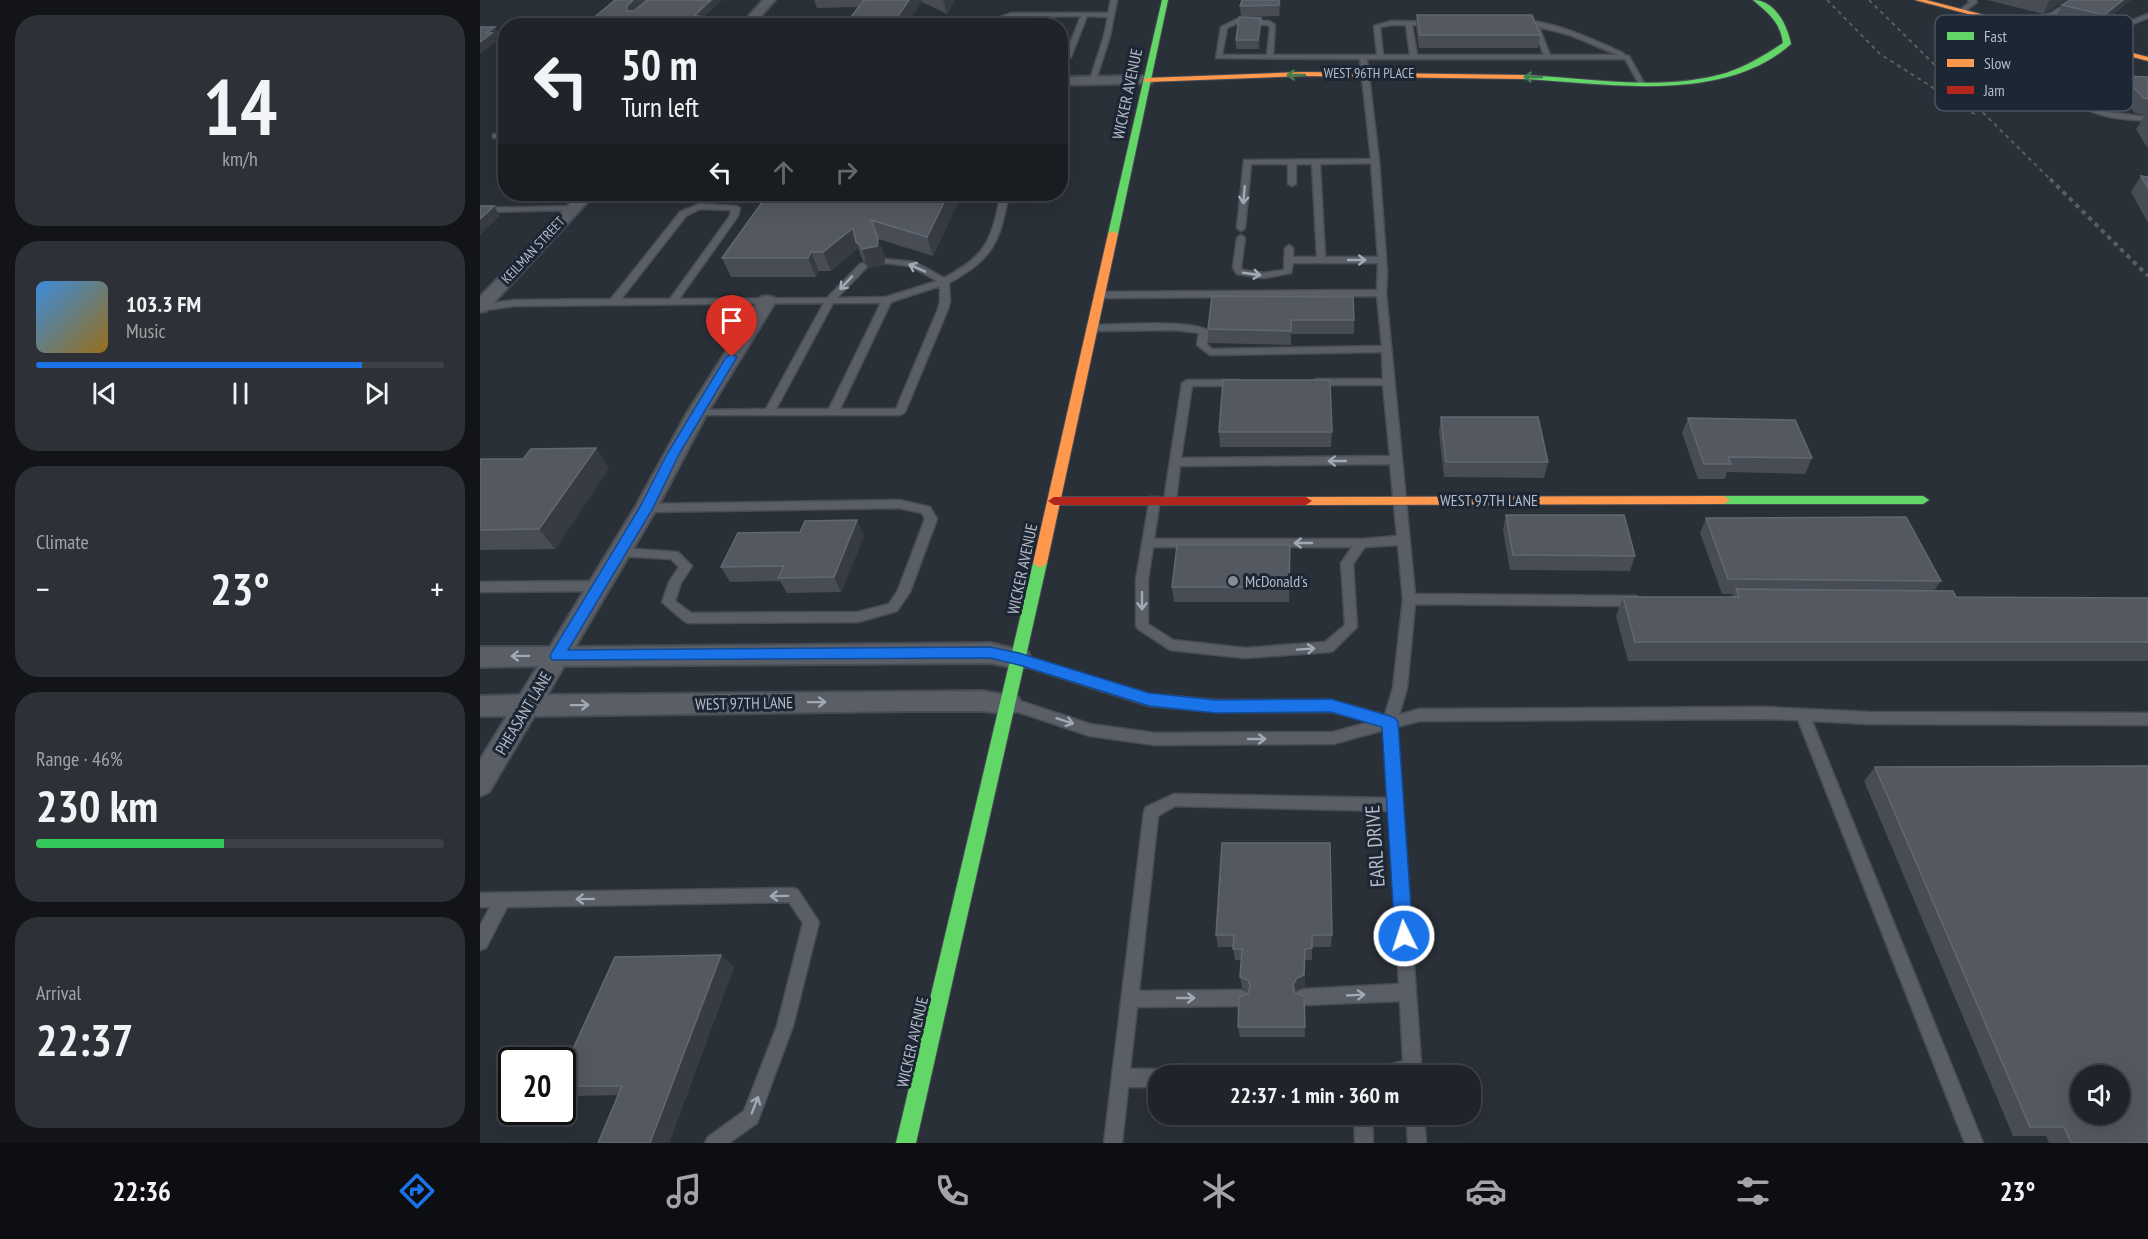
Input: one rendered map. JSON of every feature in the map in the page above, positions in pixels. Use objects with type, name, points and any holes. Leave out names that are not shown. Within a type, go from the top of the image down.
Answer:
[{"type":"main road","name":"WICKER AVENUE","points":[[906,1143],[1009,704],[1165,0]]},
{"type":"main road","name":"WEST 96TH PLACE","points":[[1147,80],[1209,75],[1565,78],[1591,83],[1694,80],[1737,74],[1761,65],[1778,55],[1786,44],[1783,22],[1773,11],[1756,0]]},
{"type":"main road","points":[[1918,0],[1966,6],[1991,15]]},
{"type":"main road","points":[[2133,55],[2148,59]]},
{"type":"main road","name":"WEST 96TH PLACE","points":[[1147,80],[1203,88],[1285,89]]},
{"type":"main road","name":"WEST 96TH PLACE","points":[[1430,90],[1567,90],[1591,83]]},
{"type":"main road","name":"WEST 97TH LANE","points":[[1054,501],[1923,500]]},
{"type":"street","points":[[752,18],[769,0]]},
{"type":"street","name":"WEST 96TH PLACE","points":[[1068,81],[1147,80]]},
{"type":"street","name":"KEILMAN STREET","points":[[480,307],[580,201]]},
{"type":"street","name":"PHEASANT LANE","points":[[480,784],[646,508],[697,413],[766,301]]},
{"type":"street","points":[[480,657],[990,653],[1019,659]]},
{"type":"street","name":"WEST 97TH LANE","points":[[480,706],[909,701],[982,701],[1009,704]]},
{"type":"lane","points":[[1093,81],[1107,36],[1114,0]]},
{"type":"lane","points":[[2049,15],[2074,1]]},
{"type":"lane","points":[[1068,57],[1085,14]]},
{"type":"lane","points":[[1002,18],[1012,15],[1111,15]]},
{"type":"lane","points":[[2133,22],[2148,16]]},
{"type":"lane","points":[[1270,57],[1273,26],[1269,23],[1237,21],[1224,27],[1218,57],[1548,58],[1627,57]]},
{"type":"lane","points":[[1380,57],[1377,26],[1390,22],[1443,23]]},
{"type":"lane","points":[[1409,23],[1414,57]]},
{"type":"lane","points":[[1509,23],[1535,24],[1564,31],[1627,57],[1641,83]]},
{"type":"lane","points":[[1535,24],[1548,58]]},
{"type":"lane","name":"EARL DRIVE","points":[[1363,57],[1375,161],[1383,273],[1381,293],[1409,599],[1400,688],[1390,722],[1412,1065]]},
{"type":"lane","points":[[2133,83],[2148,83]]},
{"type":"lane","points":[[2096,111],[2148,119]]},
{"type":"lane","points":[[1289,248],[1288,271],[1282,274],[1260,276],[1240,272],[1237,268],[1247,162],[1375,161]]},
{"type":"lane","points":[[1292,162],[1292,184]]},
{"type":"lane","points":[[1316,162],[1321,260]]},
{"type":"lane","points":[[480,307],[514,303],[887,300],[944,282],[964,271],[989,252],[1003,201]]},
{"type":"lane","points":[[614,302],[682,213],[699,206],[736,208],[734,216],[672,302]]},
{"type":"lane","points":[[480,210],[573,208]]},
{"type":"lane","points":[[1289,260],[1382,260]]},
{"type":"lane","points":[[888,261],[912,264],[944,282]]},
{"type":"lane","points":[[769,413],[830,300],[863,266]]},
{"type":"lane","points":[[697,413],[900,412],[943,309],[944,282]]},
{"type":"lane","points":[[1100,295],[1381,293]]},
{"type":"lane","points":[[833,412],[887,300]]},
{"type":"lane","points":[[1092,328],[1176,327],[1204,331],[1202,345],[1210,352],[1387,349]]},
{"type":"lane","points":[[1170,500],[1187,383],[1246,382]]},
{"type":"lane","points":[[1306,382],[1388,382]]},
{"type":"lane","points":[[1175,462],[1396,460]]},
{"type":"lane","points":[[1154,500],[1142,580],[1142,627],[1170,645],[1245,653],[1328,647],[1351,627],[1347,563],[1362,543]]},
{"type":"lane","points":[[620,552],[674,555],[686,566],[675,582],[668,602],[688,618],[858,617],[893,608],[904,592],[931,519],[926,510],[899,504],[646,508]]},
{"type":"lane","points":[[1147,543],[1362,543],[1403,540]]},
{"type":"lane","points":[[480,587],[599,586]]},
{"type":"lane","points":[[1409,599],[1647,601]]},
{"type":"lane","points":[[1019,659],[1149,700],[1216,706],[1331,706],[1390,722]]},
{"type":"lane","points":[[1009,704],[1090,730],[1155,739],[1333,738],[1419,715],[1762,713],[2148,719]]},
{"type":"lane","points":[[1803,715],[1974,1143]]},
{"type":"lane","points":[[1113,1143],[1151,812],[1174,800],[1395,805]]},
{"type":"lane","points":[[480,900],[793,896],[811,922],[785,1026],[751,1117],[714,1143]]},
{"type":"lane","points":[[480,942],[502,900]]},
{"type":"lane","points":[[1305,997],[1407,992]]},
{"type":"lane","points":[[1130,999],[1241,998]]},
{"type":"lane","points":[[1120,1078],[1148,1078]]},
{"type":"lane","points":[[1363,1125],[1364,1143]]},
{"type":"lane","points":[[1416,1125],[1417,1143]]},
{"type":"building","points":[[615,0],[633,0],[627,6],[627,11],[634,11],[647,0],[711,0],[694,16],[699,16],[697,18],[594,18]]},
{"type":"building","points":[[864,0],[909,0],[897,18],[850,18]]},
{"type":"building","points":[[1242,0],[1279,0],[1279,5],[1240,6]]},
{"type":"building","points":[[2070,0],[2123,0],[2104,15],[2062,5]]},
{"type":"building","points":[[1417,15],[1532,15],[1540,35],[1420,35]]},
{"type":"building","points":[[1239,17],[1261,18],[1258,40],[1236,40]]},
{"type":"building","points":[[480,27],[495,27],[486,33],[492,33],[480,42]]},
{"type":"building","points":[[2133,76],[2148,77],[2148,99],[2133,86]]},
{"type":"building","points":[[2141,176],[2148,177],[2148,188]]},
{"type":"building","points":[[763,201],[945,201],[927,237],[871,220],[878,238],[877,246],[862,249],[861,245],[856,242],[853,228],[823,252],[811,252],[808,258],[722,258]]},
{"type":"building","points":[[480,206],[494,206],[480,219]]},
{"type":"building","points":[[1212,296],[1353,297],[1354,320],[1291,320],[1291,331],[1208,329]]},
{"type":"building","points":[[1223,380],[1330,380],[1332,432],[1219,432]]},
{"type":"building","points":[[1441,417],[1538,417],[1548,462],[1446,462]]},
{"type":"building","points":[[1688,418],[1795,420],[1812,458],[1728,457],[1731,464],[1704,464]]},
{"type":"building","points":[[596,448],[539,529],[480,530],[481,459],[523,459],[531,449]]},
{"type":"building","points":[[1506,515],[1624,515],[1635,556],[1513,555]]},
{"type":"building","points":[[1906,517],[1941,581],[1728,579],[1706,518]]},
{"type":"building","points":[[857,520],[834,577],[778,578],[784,566],[721,567],[738,533],[800,532],[805,521]]},
{"type":"building","name":"McDonald's","points":[[1177,545],[1290,545],[1289,587],[1172,587]]},
{"type":"building","points":[[1736,589],[1953,591],[1956,597],[2148,598],[2148,642],[1635,642],[1623,597],[1739,597]]},
{"type":"building","points":[[2148,766],[2148,1143],[2071,1143],[2064,1127],[2030,1127],[1875,767]]},
{"type":"building","points":[[1222,843],[1330,843],[1332,935],[1312,935],[1312,948],[1305,949],[1304,975],[1297,978],[1293,985],[1295,993],[1304,996],[1305,1027],[1238,1027],[1239,997],[1248,994],[1250,986],[1248,980],[1240,977],[1242,949],[1233,949],[1234,935],[1216,935]]},
{"type":"building","points":[[721,955],[650,1143],[598,1143],[622,1086],[576,1086],[576,1047],[574,1047],[615,957]]},
{"type":"railway","points":[[1827,0],[1880,54],[1935,89]]},
{"type":"railway","points":[[1869,0],[1935,65]]},
{"type":"railway","points":[[1970,111],[1976,115]]},
{"type":"railway","points":[[1981,111],[2052,181]]},
{"type":"railway","points":[[2050,179],[2148,276]]},
{"type":"traffic: fast","points":[[1113,234],[1165,0]]},
{"type":"traffic: fast","points":[[1522,77],[1660,84],[1727,75],[1758,63],[1787,44],[1778,18],[1756,0]]},
{"type":"traffic: fast","points":[[1724,500],[1923,500]]},
{"type":"traffic: fast","points":[[906,1143],[1040,563]]},
{"type":"traffic: slow","points":[[1918,0],[1976,15]]},
{"type":"traffic: slow","points":[[2133,55],[2148,59]]},
{"type":"traffic: slow","points":[[1147,80],[1303,74],[1522,77]]},
{"type":"traffic: slow","points":[[1040,563],[1113,234]]},
{"type":"traffic: slow","points":[[1306,501],[1724,500]]},
{"type":"traffic: jam","points":[[1054,501],[1306,501]]},
{"type":"place","name":"McDonald's","points":[[1233,581]]},
{"type":"route","points":[[732,357],[673,454],[646,508],[557,656],[990,653],[1019,659],[1149,700],[1216,706],[1331,706],[1390,722],[1404,936]]}]
